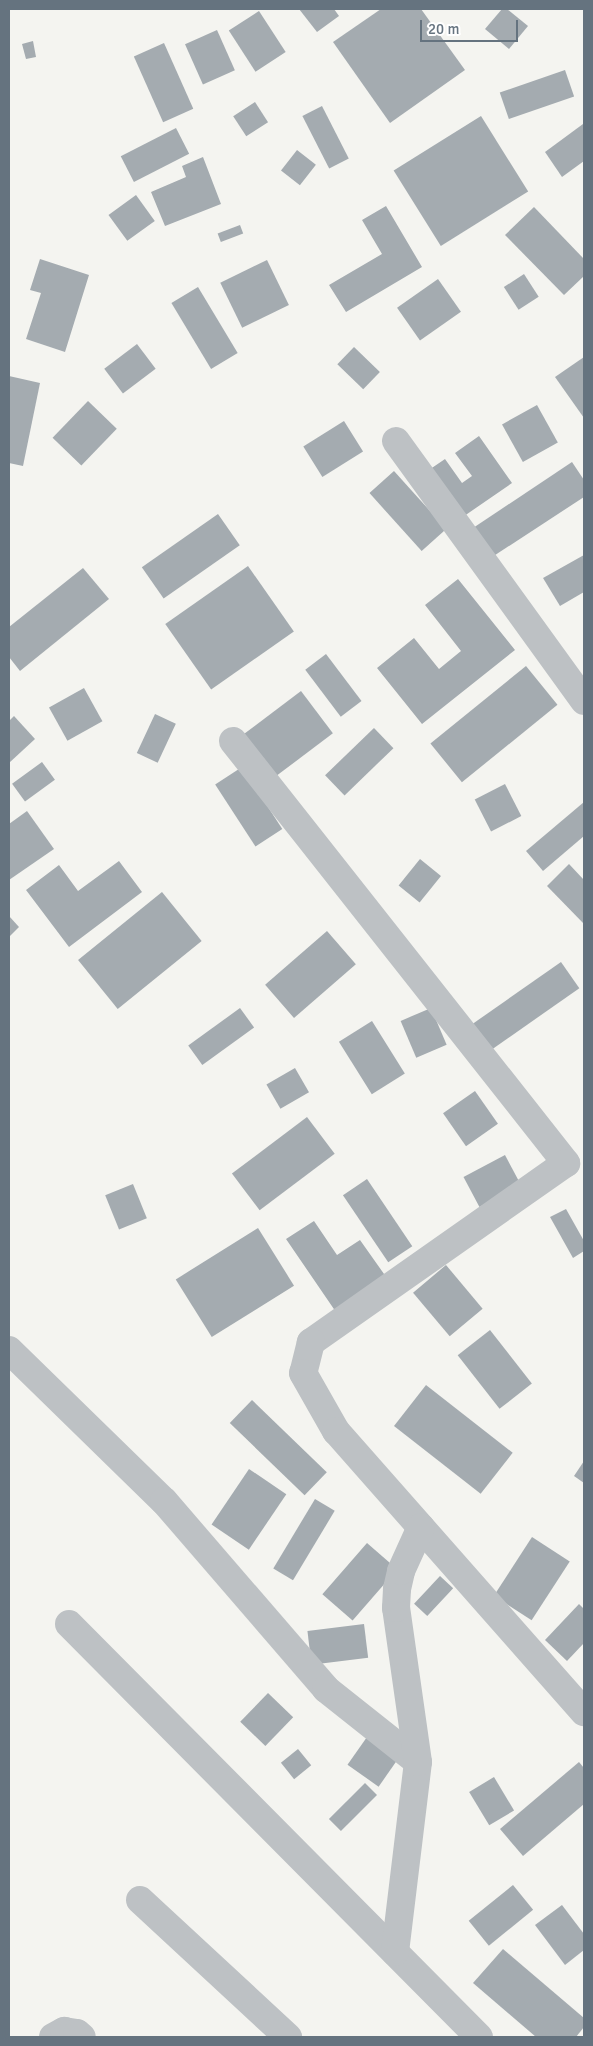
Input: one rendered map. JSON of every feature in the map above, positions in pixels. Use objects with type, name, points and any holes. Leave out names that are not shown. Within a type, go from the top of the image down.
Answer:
[{"type":"street","points":[[396,441],[584,702]]},
{"type":"street","points":[[233,741],[566,1163],[310,1342],[303,1373],[336,1431],[584,1712]]},
{"type":"street","points":[[9,1350],[164,1501],[326,1689],[418,1762]]},
{"type":"street","points":[[395,1952],[418,1762],[396,1608],[401,1571],[421,1527]]},
{"type":"street","points":[[69,1624],[479,2037]]},
{"type":"street","points":[[140,1900],[288,2037]]},
{"type":"street","points":[[53,2037],[64,2031],[77,2032],[82,2037]]},
{"type":"building","points":[[299,9],[334,9],[339,16],[317,32]]},
{"type":"building","points":[[381,9],[421,9],[465,70],[390,123],[333,42]]},
{"type":"building","points":[[502,9],[507,9],[528,26],[509,49],[485,29]]},
{"type":"building","points":[[259,11],[286,52],[255,72],[229,31]]},
{"type":"building","points":[[217,30],[235,70],[203,84],[185,44]]},
{"type":"building","points":[[33,41],[36,57],[26,59],[22,44]]},
{"type":"building","points":[[164,43],[193,109],[163,122],[134,56]]},
{"type":"building","points":[[565,70],[574,96],[509,119],[500,92]]},
{"type":"building","points":[[255,102],[268,122],[246,136],[233,116]]},
{"type":"building","points":[[322,106],[349,159],[329,169],[302,116]]},
{"type":"building","points":[[481,116],[528,191],[441,246],[394,171]]},
{"type":"building","points":[[583,124],[584,161],[562,177],[545,152]]},
{"type":"building","points":[[176,128],[189,154],[134,182],[121,156]]},
{"type":"building","points":[[297,150],[316,165],[300,185],[281,170]]},
{"type":"building","points":[[203,157],[221,204],[165,226],[151,192],[186,177],[182,166]]},
{"type":"building","points":[[136,195],[155,221],[127,241],[108,215]]},
{"type":"building","points":[[386,206],[422,267],[346,312],[329,285],[382,254],[362,220]]},
{"type":"building","points":[[534,207],[584,259],[584,276],[564,295],[505,235]]},
{"type":"building","points":[[240,225],[243,233],[221,242],[218,234]]},
{"type":"building","points":[[40,259],[89,275],[65,352],[26,339],[41,293],[30,290]]},
{"type":"building","points":[[267,260],[289,305],[242,328],[220,283]]},
{"type":"building","points":[[524,274],[539,297],[519,310],[504,287]]},
{"type":"building","points":[[438,279],[461,312],[420,340],[397,308]]},
{"type":"building","points":[[198,287],[238,353],[211,369],[171,303]]},
{"type":"building","points":[[137,344],[156,369],[123,393],[104,369]]},
{"type":"building","points":[[354,347],[380,372],[363,389],[337,364]]},
{"type":"building","points":[[584,357],[584,418],[555,377]]},
{"type":"building","points":[[9,376],[40,383],[23,466],[9,463]]},
{"type":"building","points":[[88,401],[117,429],[81,465],[53,438]]},
{"type":"building","points":[[537,405],[558,443],[523,462],[502,424]]},
{"type":"building","points":[[344,421],[363,452],[322,477],[303,446]]},
{"type":"building","points":[[479,436],[512,483],[457,521],[423,474],[445,459],[462,483],[472,476],[455,453]]},
{"type":"building","points":[[572,462],[584,480],[584,497],[486,561],[467,532]]},
{"type":"building","points":[[394,471],[446,529],[422,551],[369,493]]},
{"type":"building","points":[[218,514],[240,545],[164,598],[142,567]]},
{"type":"building","points":[[584,555],[584,592],[560,606],[543,578]]},
{"type":"building","points":[[248,566],[294,632],[211,689],[165,624]]},
{"type":"building","points":[[83,568],[109,599],[20,671],[9,657],[9,627]]},
{"type":"building","points":[[458,579],[515,650],[422,724],[377,668],[414,638],[439,669],[461,651],[425,605]]},
{"type":"building","points":[[326,654],[362,701],[341,717],[305,670]]},
{"type":"building","points":[[526,666],[557,705],[462,782],[430,743]]},
{"type":"building","points":[[84,688],[102,721],[67,741],[49,707]]},
{"type":"building","points":[[301,691],[333,733],[274,778],[242,736]]},
{"type":"building","points":[[155,714],[176,724],[158,763],[137,753]]},
{"type":"building","points":[[14,716],[35,739],[9,763],[9,721]]},
{"type":"building","points":[[374,728],[393,748],[345,795],[325,775]]},
{"type":"building","points":[[42,762],[55,780],[25,802],[12,784]]},
{"type":"building","points":[[242,767],[282,829],[255,846],[215,784]]},
{"type":"building","points":[[505,784],[521,816],[491,832],[475,799]]},
{"type":"building","points":[[584,802],[584,836],[543,871],[526,851]]},
{"type":"building","points":[[27,811],[54,849],[9,880],[9,824]]},
{"type":"building","points":[[420,859],[441,876],[420,902],[399,885]]},
{"type":"building","points":[[119,861],[142,892],[69,947],[26,890],[59,865],[78,891]]},
{"type":"building","points":[[569,864],[584,880],[584,924],[547,886]]},
{"type":"building","points":[[162,892],[202,941],[118,1009],[78,960]]},
{"type":"building","points":[[9,916],[19,927],[9,937]]},
{"type":"building","points":[[327,931],[356,964],[294,1018],[265,985]]},
{"type":"building","points":[[561,962],[579,988],[490,1051],[472,1025]]},
{"type":"building","points":[[240,1008],[254,1027],[202,1065],[188,1046]]},
{"type":"building","points":[[431,1008],[447,1045],[416,1058],[401,1021]]},
{"type":"building","points":[[372,1021],[405,1074],[372,1094],[339,1042]]},
{"type":"building","points":[[295,1068],[309,1092],[280,1109],[266,1084]]},
{"type":"building","points":[[475,1091],[498,1124],[466,1146],[443,1113]]},
{"type":"building","points":[[307,1117],[335,1154],[260,1210],[232,1174]]},
{"type":"building","points":[[505,1155],[521,1185],[479,1207],[464,1177]]},
{"type":"building","points":[[367,1179],[412,1246],[388,1262],[343,1195]]},
{"type":"building","points":[[133,1184],[147,1218],[119,1230],[105,1195]]},
{"type":"building","points":[[566,1209],[584,1241],[584,1251],[573,1258],[550,1217]]},
{"type":"building","points":[[314,1221],[337,1255],[360,1240],[389,1281],[338,1315],[286,1239]]},
{"type":"building","points":[[258,1228],[294,1286],[212,1337],[176,1279]]},
{"type":"building","points":[[446,1265],[483,1309],[450,1336],[413,1293]]},
{"type":"building","points":[[490,1330],[532,1384],[500,1409],[458,1355]]},
{"type":"building","points":[[426,1385],[513,1453],[481,1494],[394,1426]]},
{"type":"building","points":[[252,1400],[327,1472],[305,1495],[230,1423]]},
{"type":"building","points":[[584,1461],[584,1483],[574,1476]]},
{"type":"building","points":[[249,1469],[286,1494],[249,1550],[212,1525]]},
{"type":"building","points":[[315,1499],[335,1511],[293,1580],[273,1568]]},
{"type":"building","points":[[532,1537],[570,1562],[532,1620],[494,1596]]},
{"type":"building","points":[[367,1543],[397,1569],[353,1621],[322,1594]]},
{"type":"building","points":[[440,1576],[453,1588],[427,1616],[414,1604]]},
{"type":"building","points":[[579,1604],[584,1609],[584,1643],[567,1661],[545,1640]]},
{"type":"building","points":[[364,1624],[368,1658],[312,1665],[307,1631]]},
{"type":"building","points":[[268,1693],[293,1717],[265,1746],[240,1722]]},
{"type":"building","points":[[367,1737],[398,1759],[379,1787],[347,1765]]},
{"type":"building","points":[[298,1749],[311,1765],[294,1779],[281,1763]]},
{"type":"building","points":[[579,1762],[584,1768],[584,1804],[523,1856],[500,1829]]},
{"type":"building","points":[[494,1777],[514,1810],[489,1825],[469,1792]]},
{"type":"building","points":[[365,1783],[377,1795],[341,1831],[329,1819]]},
{"type":"building","points":[[513,1885],[533,1910],[489,1946],[469,1921]]},
{"type":"building","points":[[562,1905],[584,1934],[584,1950],[565,1965],[535,1925]]},
{"type":"building","points":[[503,1949],[584,2018],[584,2027],[576,2037],[536,2037],[473,1983]]}]
